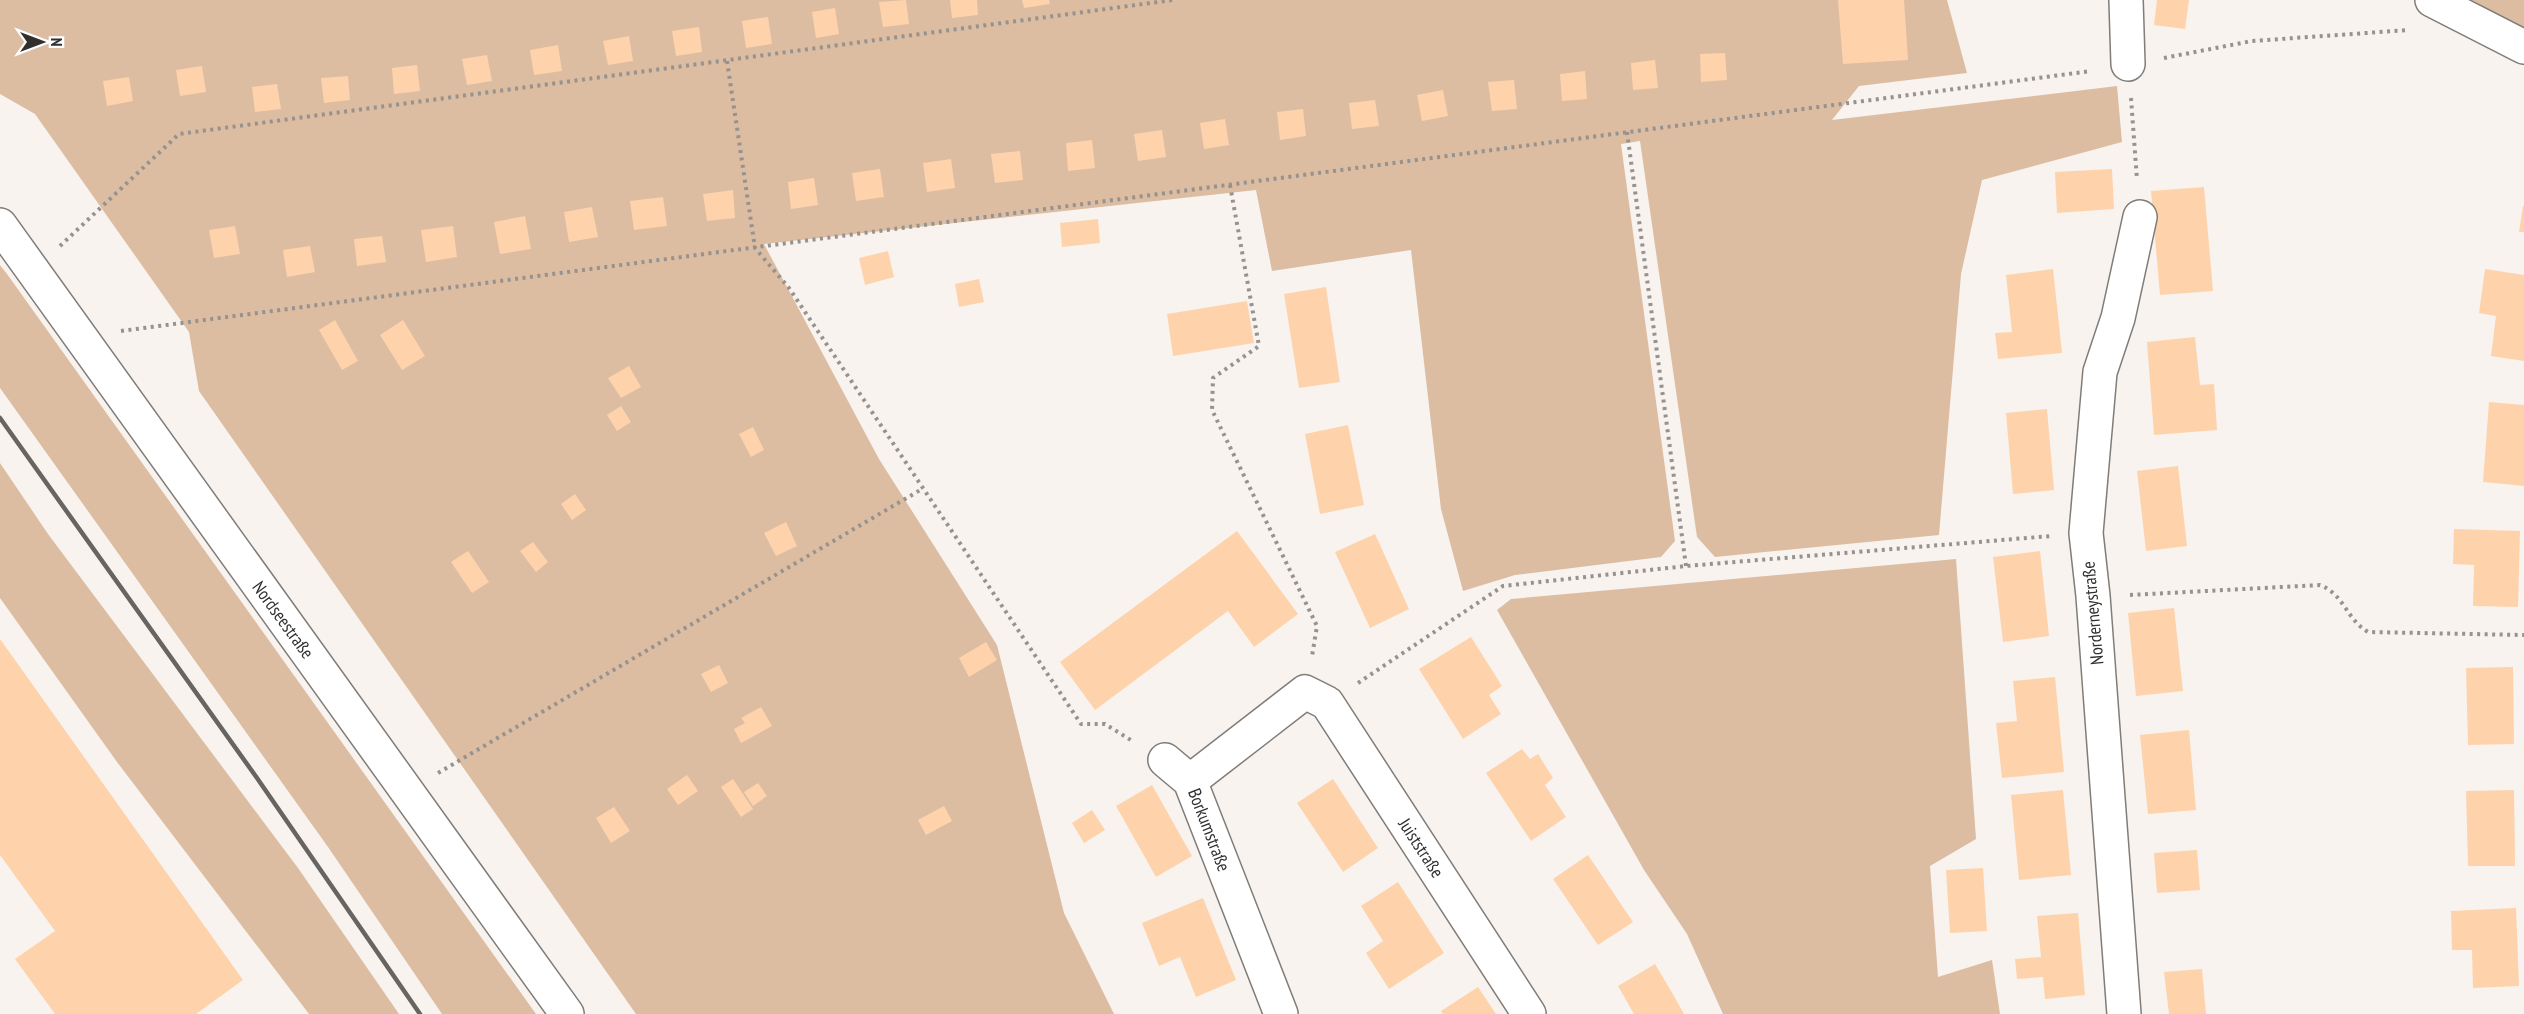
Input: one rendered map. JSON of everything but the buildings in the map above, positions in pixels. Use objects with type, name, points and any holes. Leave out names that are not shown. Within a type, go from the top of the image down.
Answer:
[{"type":"street","points":[[2126,0],[2128,64]]},
{"type":"street","points":[[2432,0],[2524,47]]},
{"type":"street","name":"Norderneystraße","points":[[2124,1014],[2093,596],[2086,533],[2100,372],[2118,318],[2140,217]]},
{"type":"street","name":"Nordseestraße","points":[[0,225],[567,1014]]},
{"type":"street","name":"Borkumstraße","points":[[1281,1014],[1190,782],[1316,698]]},
{"type":"street","name":"Juiststraße","points":[[1316,698],[1529,1014]]},
{"type":"street","points":[[1165,760],[1190,782]]},
{"type":"path","points":[[33,271],[179,134],[1173,0]]},
{"type":"path","points":[[80,337],[2099,70],[2252,41],[2385,34],[2418,29]]},
{"type":"path","points":[[727,61],[755,248],[789,288],[1081,724],[1105,724],[1165,760]]},
{"type":"path","points":[[2128,64],[2140,217]]},
{"type":"path","points":[[1628,132],[1686,566]]},
{"type":"path","points":[[1230,185],[1259,346],[1213,378],[1212,410],[1317,626],[1316,698]]},
{"type":"path","points":[[406,791],[922,489]]},
{"type":"path","points":[[1316,698],[1503,586],[1686,566],[2086,533]]},
{"type":"path","points":[[2093,596],[2320,585],[2333,590],[2356,625],[2368,632],[2524,635]]},
{"type":"shaded area","points":[[0,0],[1947,0],[1967,73],[1859,86],[1832,120],[2117,86],[2122,142],[1982,180],[1961,274],[1939,535],[1715,557],[1697,537],[1640,141],[1621,144],[1675,541],[1661,557],[1515,575],[1463,591],[1441,509],[1411,250],[1272,271],[1256,190],[764,244],[879,459],[997,645],[1064,913],[1114,1014],[636,1014],[199,391],[189,332],[35,114],[0,94]]},
{"type":"shaded area","points":[[2463,0],[2524,0],[2524,31]]},
{"type":"shaded area","points":[[0,265],[536,1014],[442,1014],[328,847],[0,388]]},
{"type":"shaded area","points":[[0,463],[48,534],[298,868],[399,1014],[309,1014],[117,762],[0,598]]},
{"type":"shaded area","points":[[1956,559],[1976,839],[1930,866],[1938,977],[1992,960],[2000,1014],[1723,1014],[1687,934],[1644,870],[1497,610],[1511,599]]},
{"type":"railway","points":[[0,418],[257,778],[420,1014]]}]
